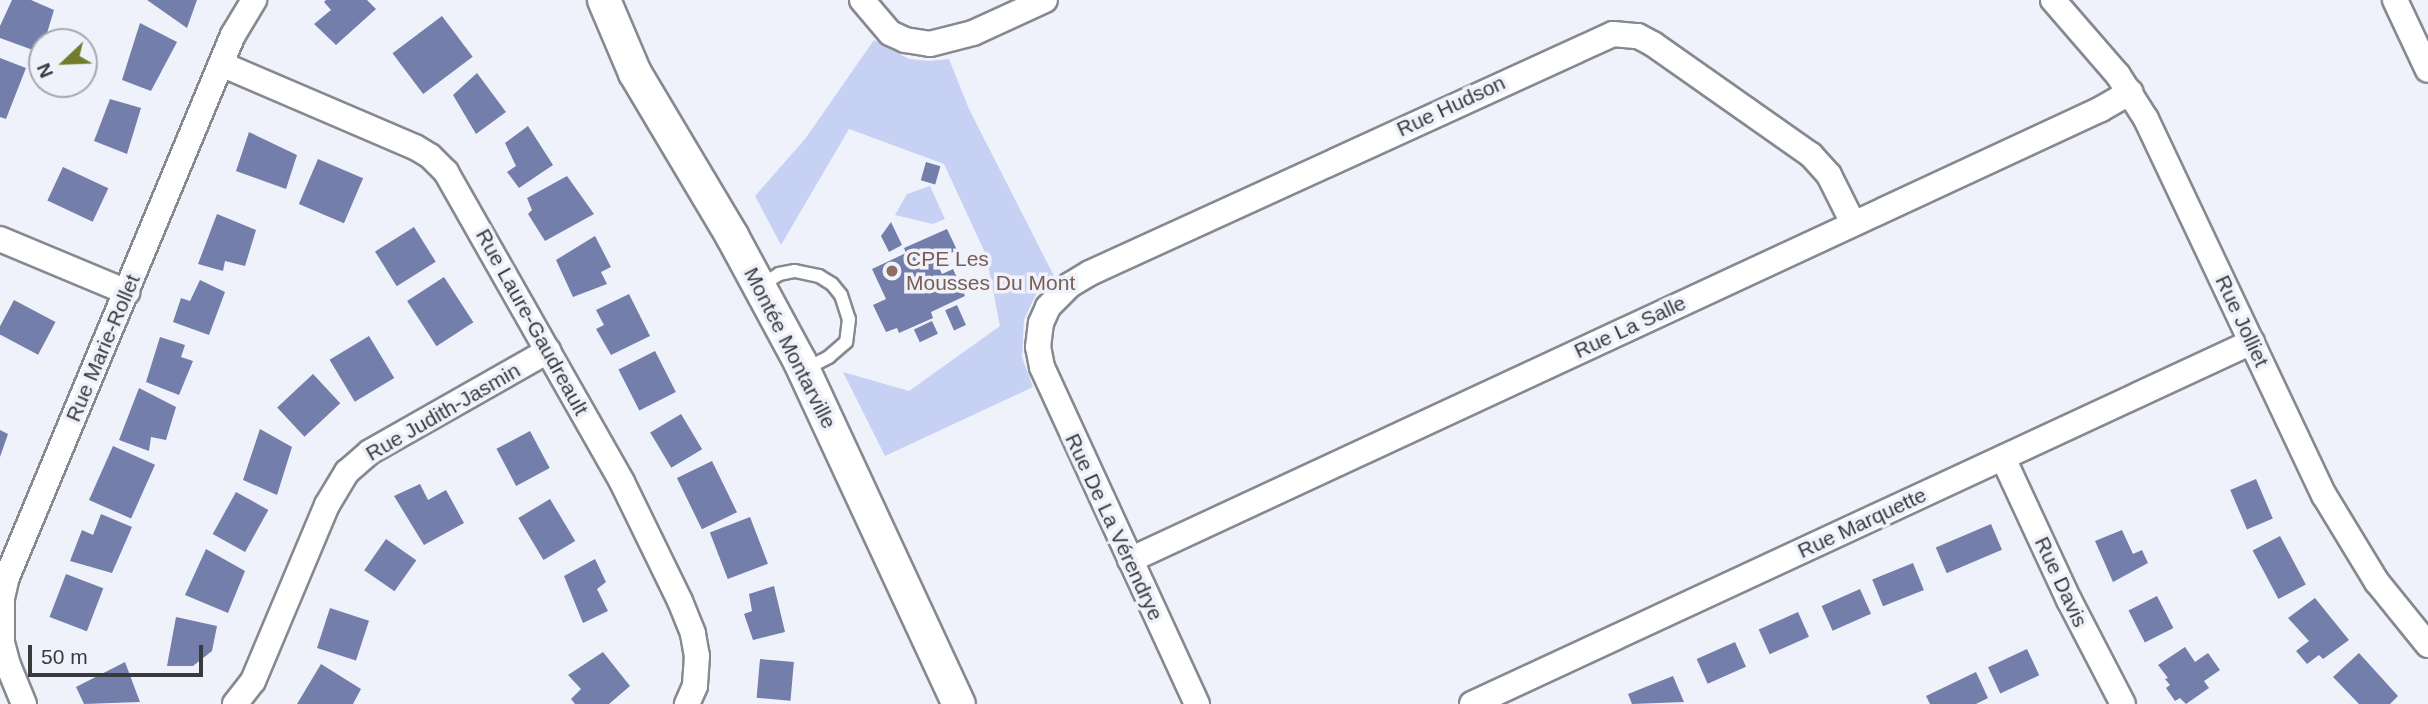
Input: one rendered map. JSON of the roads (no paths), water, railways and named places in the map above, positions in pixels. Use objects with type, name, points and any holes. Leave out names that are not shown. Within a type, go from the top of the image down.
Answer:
[{"type":"street","name":"Rue Marie-Rollet","points":[[24,704],[8,665],[1,632],[11,532],[127,292],[221,64],[239,23],[254,0]]},
{"type":"street","name":"Montée Montarville","points":[[604,0],[635,73],[760,287],[804,370],[959,704]]},
{"type":"street","points":[[862,0],[890,33],[905,40],[930,44],[973,33],[1045,0]]},
{"type":"street","name":"Rue Jolliet","points":[[2053,0],[2130,92],[2156,140],[2308,463],[2341,525],[2394,606],[2428,645]]},
{"type":"street","points":[[2395,0],[2428,71]]},
{"type":"street","name":"Rue Hudson","points":[[1038,347],[1041,323],[1048,307],[1063,291],[1090,273],[1613,34],[1638,36],[1653,44],[1811,155],[1829,175],[1853,223]]},
{"type":"street","name":"Rue Laure-Gaudreault","points":[[221,64],[430,156],[457,189],[626,492],[688,619],[696,646],[698,666],[695,686],[687,704]]},
{"type":"street","name":"Rue La Salle","points":[[1130,560],[2101,109],[2130,92]]},
{"type":"street","points":[[0,239],[127,292]]},
{"type":"street","name":"Rue Marquette","points":[[1472,704],[2252,342]]},
{"type":"street","name":"Rue De La Vérendrye","points":[[1038,347],[1052,392],[1196,704]]},
{"type":"street","name":"Rue Judith-Jasmin","points":[[235,704],[253,681],[327,505],[347,472],[370,452],[548,351]]},
{"type":"street","name":"Rue Davis","points":[[2003,458],[2115,702]]},
{"type":"lane","points":[[760,287],[779,274],[795,271],[819,276],[841,295],[849,319],[846,342],[830,357],[804,370]]},
{"type":"place","name":"CPE Les Mousses Du Mont","points":[[892,271]]}]
